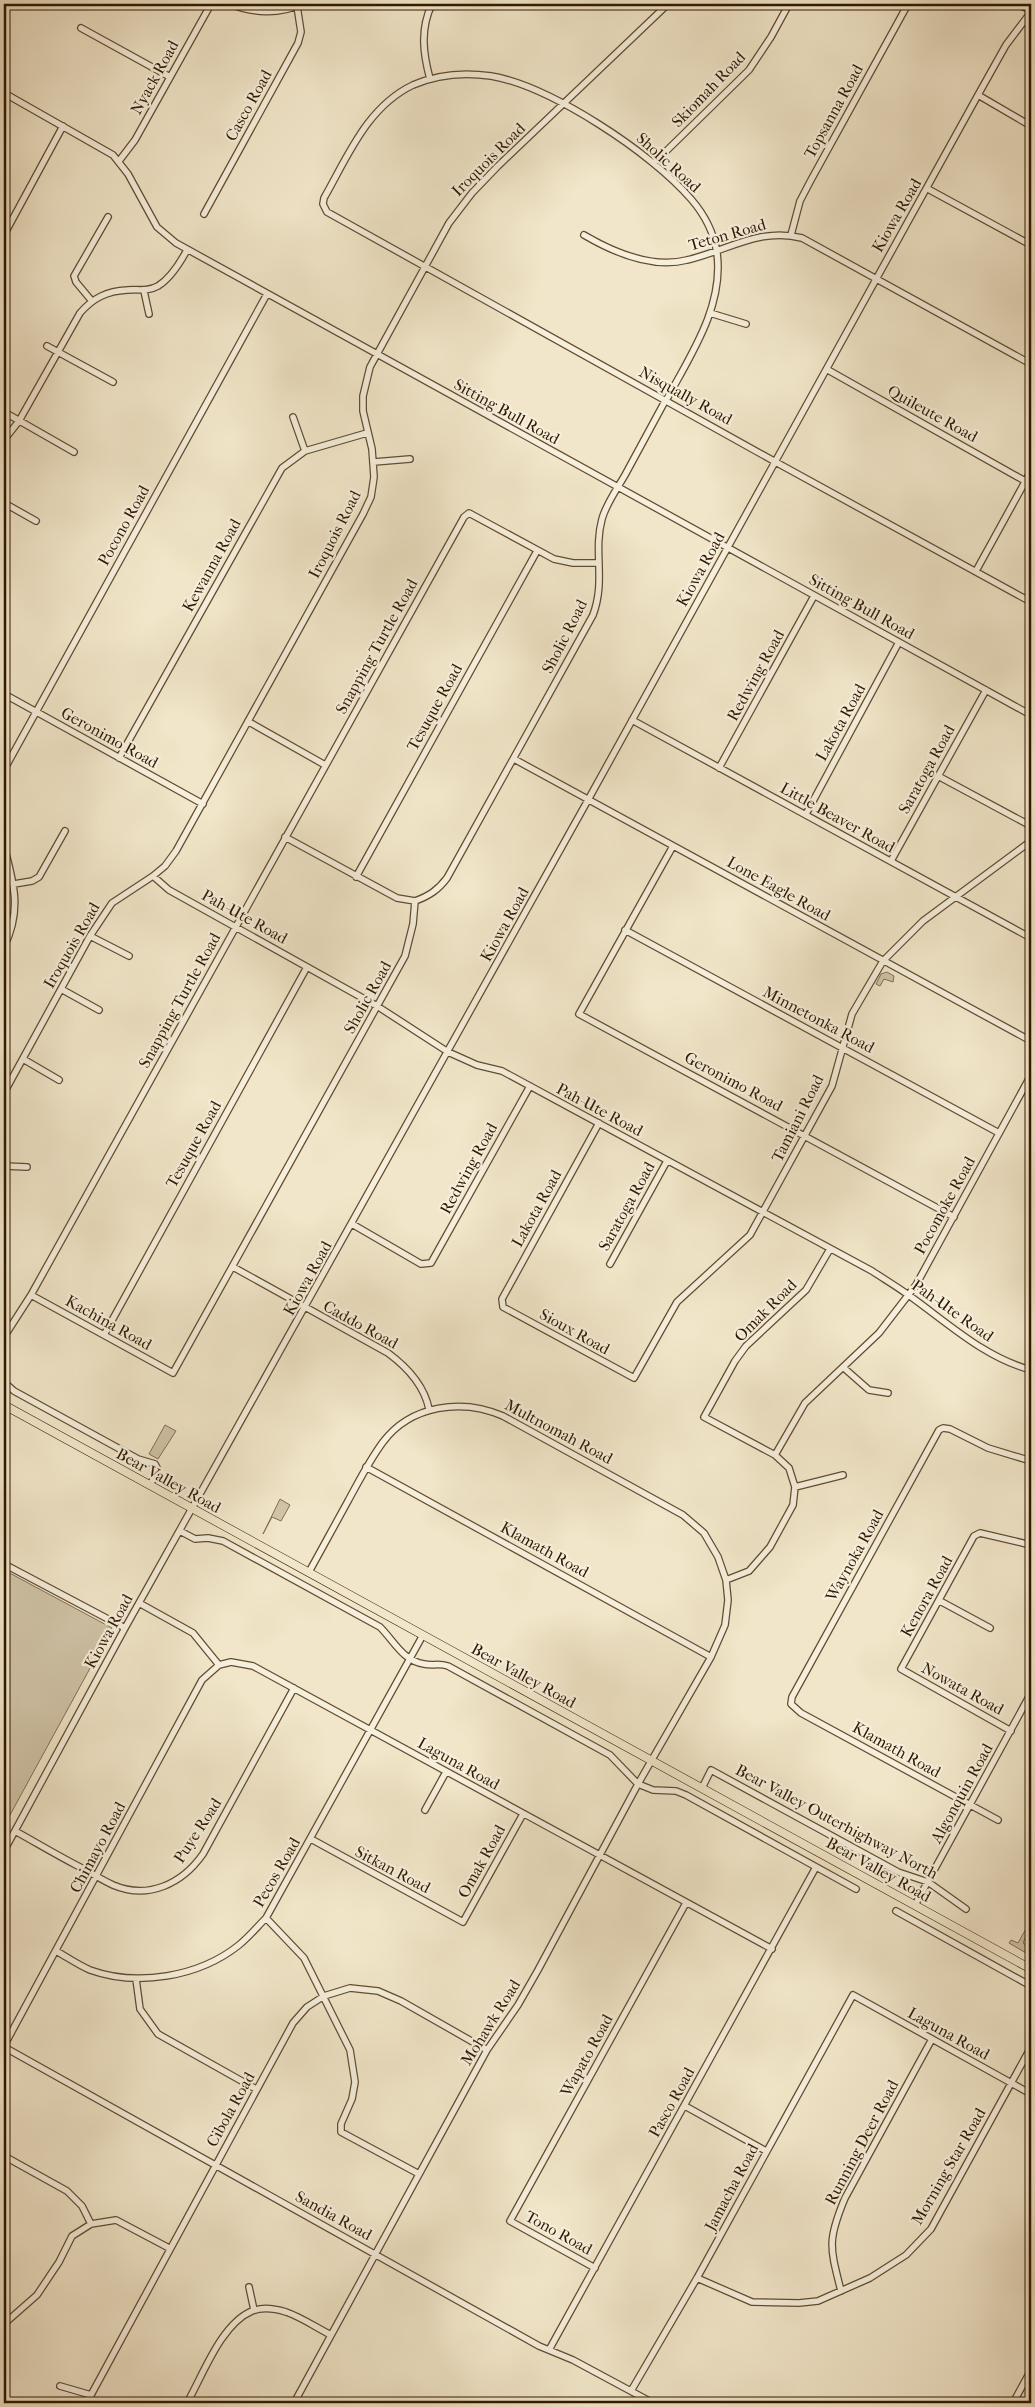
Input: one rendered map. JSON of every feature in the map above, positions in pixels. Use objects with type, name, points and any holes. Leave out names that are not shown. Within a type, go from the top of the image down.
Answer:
[{"type":"main road","name":"Bear Valley Road","points":[[4,1405],[1031,1969]]},
{"type":"street","name":"Nyack Road","points":[[119,161],[135,140],[211,4]]},
{"type":"street","points":[[230,4],[256,11],[284,10],[299,5]]},
{"type":"street","points":[[430,79],[424,55],[423,38],[424,24],[432,4]]},
{"type":"street","name":"Iroquois Road","points":[[4,1093],[90,936],[112,903],[153,876],[165,866],[176,851],[363,514],[371,497],[374,462],[363,411],[363,396],[376,355],[461,205],[498,166],[668,4]]},
{"type":"street","name":"Skiomah Road","points":[[654,163],[749,70],[790,4]]},
{"type":"street","name":"Topsanna Road","points":[[791,235],[800,201],[908,4]]},
{"type":"street","points":[[1016,4],[1031,11]]},
{"type":"street","name":"Casco Road","points":[[204,214],[298,43],[301,26],[299,5]]},
{"type":"street","name":"Kiowa Road","points":[[4,1851],[125,1628],[306,1308],[727,548],[828,370],[876,278],[928,188],[978,95],[1006,45],[1031,11]]},
{"type":"street","points":[[81,28],[170,77]]},
{"type":"street","name":"Sholic Road","points":[[173,1373],[405,956],[413,924],[415,901],[428,896],[440,888],[447,878],[593,615],[599,599],[599,540],[602,520],[699,339],[710,312],[717,276],[717,252],[708,224],[691,198],[654,163],[617,136],[564,104],[529,86],[492,76],[462,74],[430,79],[397,94],[371,118],[324,198],[323,204],[326,212]]},
{"type":"street","name":"Sitting Bull Road","points":[[4,93],[108,151],[119,161],[157,228],[168,238],[187,250],[1031,715]]},
{"type":"street","points":[[978,95],[1031,126]]},
{"type":"street","points":[[4,235],[63,126]]},
{"type":"street","points":[[928,188],[1031,245]]},
{"type":"street","name":"Nisqually Road","points":[[326,212],[1031,602]]},
{"type":"street","points":[[91,300],[76,282],[74,276],[108,217]]},
{"type":"street","name":"Teton Road","points":[[584,235],[606,248],[646,261],[684,261],[764,236],[791,235],[814,244],[1031,364]]},
{"type":"street","points":[[4,440],[19,421],[80,313],[91,300],[108,293],[128,290],[144,291],[158,286],[171,274],[187,250]]},
{"type":"street","points":[[144,291],[149,314]]},
{"type":"street","name":"Pocono Road","points":[[4,770],[267,294]]},
{"type":"street","points":[[710,312],[746,324]]},
{"type":"street","points":[[47,346],[113,382]]},
{"type":"street","name":"Quileute Road","points":[[828,370],[1025,481]]},
{"type":"street","points":[[4,412],[74,452]]},
{"type":"street","points":[[293,417],[305,451]]},
{"type":"street","name":"Kewanna Road","points":[[120,758],[282,468],[305,451],[367,433]]},
{"type":"street","points":[[374,462],[410,459]]},
{"type":"street","points":[[976,571],[1031,471]]},
{"type":"street","points":[[4,503],[36,521]]},
{"type":"street","name":"Snapping Turtle Road","points":[[4,1337],[31,1295],[464,517],[469,513],[537,551]]},
{"type":"street","points":[[537,551],[554,559],[573,563],[599,563]]},
{"type":"street","name":"Tesuque Road","points":[[356,877],[537,551]]},
{"type":"street","name":"Redwing Road","points":[[719,768],[814,596]]},
{"type":"street","name":"Lakota Road","points":[[806,814],[899,642]]},
{"type":"street","name":"Saratoga Road","points":[[891,861],[986,690]]},
{"type":"street","name":"Geronimo Road","points":[[4,694],[203,804]]},
{"type":"street","name":"Little Beaver Road","points":[[632,720],[1031,938]]},
{"type":"street","points":[[249,722],[325,765]]},
{"type":"street","name":"Lone Eagle Road","points":[[514,759],[1031,1041]]},
{"type":"street","points":[[938,776],[1031,826]]},
{"type":"street","points":[[14,884],[32,882],[39,877],[66,831]]},
{"type":"street","points":[[285,837],[397,898],[415,901]]},
{"type":"street","name":"Tamiani Road","points":[[634,1378],[677,1302],[750,1235],[832,1086],[852,1014],[883,961],[908,934],[955,896],[1005,862],[1031,841]]},
{"type":"street","points":[[4,846],[14,884],[14,918],[6,934],[4,947]]},
{"type":"street","points":[[625,930],[673,846]]},
{"type":"street","name":"Pah-Ute Road","points":[[153,876],[169,890],[377,1006],[448,1052],[477,1065],[502,1071],[599,1123],[830,1249],[908,1294],[952,1329],[984,1350],[1031,1370]]},
{"type":"street","name":"Geronimo Road","points":[[625,930],[579,1014],[954,1217]]},
{"type":"street","name":"Minnetonka Road","points":[[625,930],[999,1133]]},
{"type":"street","points":[[90,936],[128,956]]},
{"type":"street","name":"Tesuque Road","points":[[104,1334],[307,967]]},
{"type":"street","points":[[61,989],[99,1010]]},
{"type":"street","points":[[23,1059],[59,1080]]},
{"type":"street","name":"Pocomoke Road","points":[[776,1455],[805,1403],[879,1334],[916,1285],[1031,1075]]},
{"type":"street","name":"Redwing Road","points":[[352,1224],[421,1264],[431,1263],[530,1086]]},
{"type":"street","name":"Lakota Road","points":[[503,1307],[502,1299],[599,1123]]},
{"type":"street","name":"Saratoga Road","points":[[610,1264],[667,1161]]},
{"type":"street","points":[[4,1166],[27,1167]]},
{"type":"street","name":"Omak Road","points":[[776,1455],[704,1417],[735,1361],[746,1346],[806,1290],[830,1249]]},
{"type":"street","name":"Caddo Road","points":[[233,1267],[388,1353],[402,1363],[416,1379],[427,1400],[429,1409]]},
{"type":"street","name":"Kachina Road","points":[[31,1295],[173,1373]]},
{"type":"street","name":"Sioux Road","points":[[503,1307],[634,1378]]},
{"type":"street","points":[[844,1368],[869,1390],[888,1393]]},
{"type":"street","points":[[4,1382],[14,1391],[138,1459],[155,1464],[158,1470],[150,1485]]},
{"type":"street","name":"Multnomah Road","points":[[309,1572],[366,1467],[384,1441],[404,1422],[429,1409],[459,1406],[488,1409],[683,1515],[704,1533],[712,1544],[726,1580],[728,1600],[725,1625],[710,1657]]},
{"type":"street","name":"Waynoka Road","points":[[792,1697],[939,1430],[943,1428],[988,1448],[1031,1461]]},
{"type":"street","points":[[726,1580],[749,1571],[770,1547],[793,1505],[796,1487],[790,1468],[776,1455]]},
{"type":"street","name":"Klamath Road","points":[[366,1467],[710,1657]]},
{"type":"street","points":[[796,1487],[843,1475]]},
{"type":"street","points":[[180,1531],[195,1539],[208,1538],[223,1542],[371,1622],[385,1632],[395,1648],[410,1658],[425,1665],[448,1666],[610,1755],[626,1774],[638,1784],[653,1790],[676,1791],[686,1795],[856,1889]]},
{"type":"street","name":"Kenora Road","points":[[901,1670],[974,1536],[980,1533],[1031,1544]]},
{"type":"street","points":[[4,1564],[125,1628]]},
{"type":"street","points":[[940,1601],[990,1628]]},
{"type":"street","points":[[139,1603],[193,1633],[219,1665]]},
{"type":"street","name":"Pecos Road","points":[[56,1951],[90,1970],[136,1979],[186,1972],[208,1963],[238,1945],[266,1918],[423,1635]]},
{"type":"street","name":"Mohawk Road","points":[[294,2403],[487,2050],[518,2005],[638,1784],[710,1657]]},
{"type":"street","name":"Laguna Road","points":[[219,1665],[231,1662],[253,1666],[772,1949]]},
{"type":"street","name":"Chimayo Road","points":[[4,2046],[98,1876],[202,1680],[219,1665]]},
{"type":"street","name":"Nowata Road","points":[[901,1670],[1011,1731]]},
{"type":"street","name":"Puye Road","points":[[15,1831],[114,1885],[132,1890],[149,1890],[181,1879],[193,1868],[215,1834],[294,1688]]},
{"type":"street","name":"Algonquin Road","points":[[915,1905],[1031,1693]]},
{"type":"street","name":"Klamath Road","points":[[792,1697],[791,1704],[794,1709],[998,1820]]},
{"type":"street","name":"Bear Valley Outerhighway North","points":[[702,1788],[711,1770],[898,1872],[928,1882],[966,1909]]},
{"type":"street","points":[[425,1810],[446,1772]]},
{"type":"street","name":"Omak Road","points":[[463,1922],[523,1814]]},
{"type":"street","name":"Sitkan Road","points":[[311,1839],[463,1922]]},
{"type":"street","name":"Pasco Road","points":[[549,2350],[816,1867]]},
{"type":"street","name":"Wapato Road","points":[[510,2221],[686,1903]]},
{"type":"street","points":[[896,1911],[1031,1986]]},
{"type":"street","points":[[266,1918],[304,1958],[350,2050],[354,2082],[352,2100],[340,2124],[341,2132],[419,2174]]},
{"type":"street","points":[[136,1979],[140,2009],[158,2034],[256,2088]]},
{"type":"street","name":"Cibola Road","points":[[89,2403],[90,2395],[256,2088],[293,2023],[307,2007],[324,1996],[350,1988],[378,1991],[401,2001],[487,2050]]},
{"type":"street","name":"Laguna Road","points":[[853,1995],[1031,2094]]},
{"type":"street","name":"Jamacha Road","points":[[631,2391],[697,2278],[853,1995]]},
{"type":"street","name":"Running Deer Road","points":[[841,2291],[830,2248],[834,2224],[845,2198],[932,2039]]},
{"type":"street","name":"Sandia Road","points":[[4,2046],[538,2346],[573,2360],[653,2403]]},
{"type":"street","name":"Morning Star Road","points":[[697,2278],[752,2302],[799,2304],[818,2300],[870,2278],[906,2255],[931,2229],[1031,2047]]},
{"type":"street","points":[[685,2106],[766,2151]]},
{"type":"street","points":[[4,2156],[67,2191],[82,2206],[91,2224]]},
{"type":"street","points":[[4,2324],[37,2295],[59,2262],[72,2236],[91,2224],[116,2220],[170,2248]]},
{"type":"street","name":"Tono Road","points":[[510,2221],[595,2268]]},
{"type":"street","points":[[248,2288],[254,2310]]},
{"type":"street","points":[[187,2403],[224,2335],[240,2318],[254,2310],[271,2309],[288,2313],[330,2335]]},
{"type":"street","points":[[1013,2403],[1031,2370]]},
{"type":"street","points":[[60,2386],[90,2395]]},
{"type":"shaded area","points":[[887,972],[894,976],[893,982],[884,979],[880,986],[876,984],[881,974]]},
{"type":"shaded area","points":[[165,1425],[176,1431],[158,1459],[149,1454]]},
{"type":"shaded area","points":[[280,1499],[290,1505],[281,1521],[272,1517],[263,1534]]},
{"type":"shaded area","points":[[4,1570],[112,1628],[4,1826]]},
{"type":"shaded area","points":[[1027,1927],[1028,1931],[1023,1943],[1031,1949],[1031,1956],[1009,1943],[1011,1940],[1018,1943]]}]
